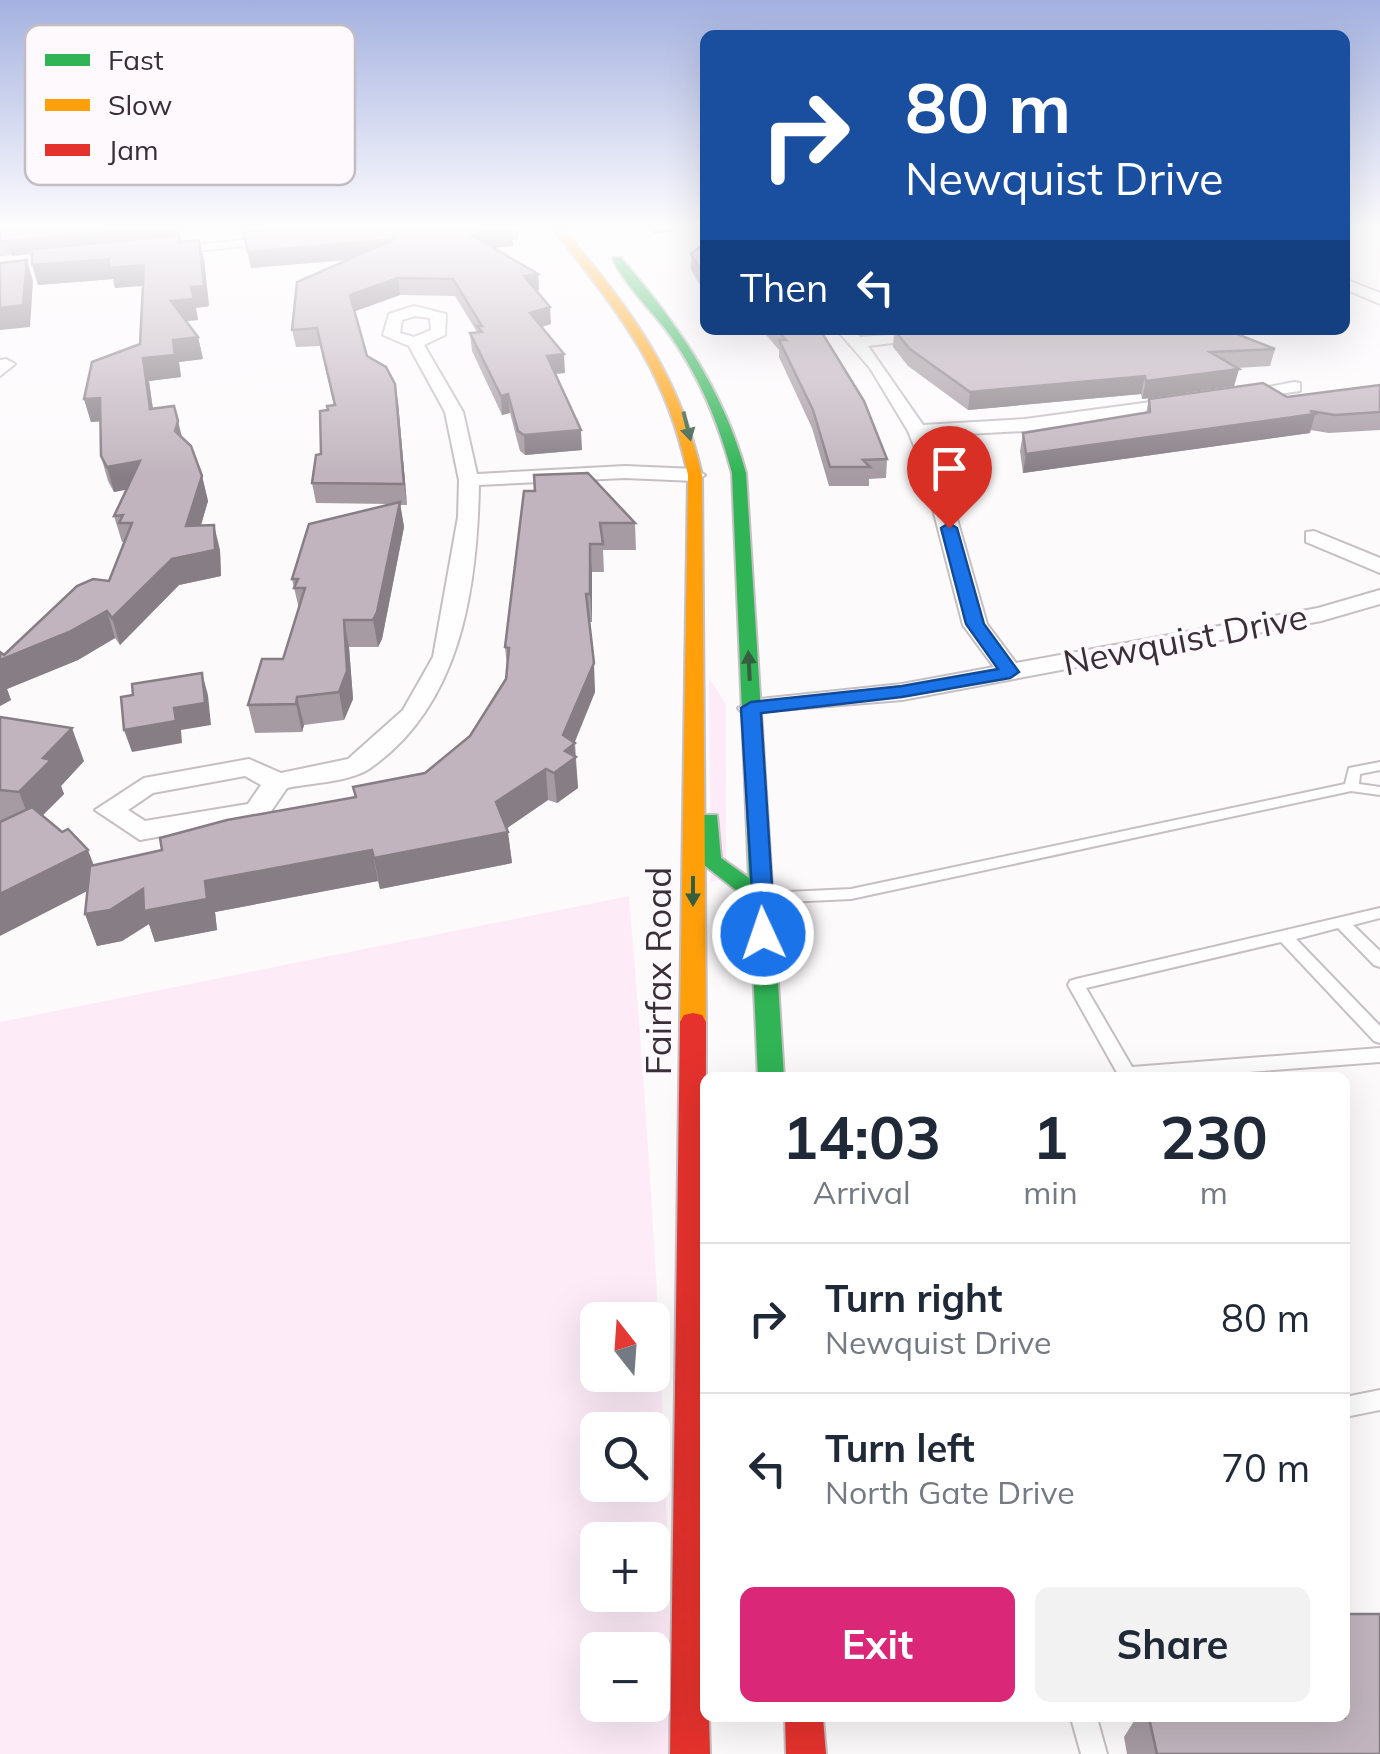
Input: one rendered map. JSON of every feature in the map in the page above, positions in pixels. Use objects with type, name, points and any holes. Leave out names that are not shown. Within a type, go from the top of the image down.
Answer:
[{"type":"main road","name":"Fairfax Road","points":[[626,312],[669,374],[688,426],[695,475],[690,1754]]},
{"type":"main road","points":[[661,312],[691,346],[724,408],[739,474],[745,591],[734,697],[761,898],[770,1072]]},
{"type":"main road","points":[[695,475],[708,478],[710,535],[745,591]]},
{"type":"main road","points":[[694,572],[707,594],[710,666],[734,697]]},
{"type":"main road","points":[[694,770],[708,789],[710,861],[761,898]]},
{"type":"main road","points":[[804,1722],[806,1754]]},
{"type":"street","points":[[851,336],[917,430],[932,463],[975,624],[1010,672]]},
{"type":"street","points":[[277,782],[257,811],[160,828],[140,831],[110,810],[144,786],[249,767],[277,782],[357,765],[404,724],[433,684],[445,657],[468,517],[469,480],[454,412],[415,343]]},
{"type":"street","points":[[917,430],[1025,425],[1294,388]]},
{"type":"street","points":[[469,480],[625,472],[695,475]]},
{"type":"street","points":[[1314,537],[1380,566]]},
{"type":"street","name":"Newquist Drive","points":[[734,697],[902,692],[1321,614],[1380,597]]},
{"type":"lane","points":[[1351,787],[1354,772],[1380,766]]},
{"type":"lane","points":[[761,898],[851,894],[1351,787],[1380,791]]},
{"type":"lane","points":[[1126,1072],[1076,985],[1380,913]]},
{"type":"lane","points":[[1341,922],[1380,962]]},
{"type":"lane","points":[[1284,936],[1380,1036]]},
{"type":"lane","points":[[1155,1072],[1380,1056]]},
{"type":"lane","points":[[1350,1406],[1380,1400]]},
{"type":"lane","points":[[1085,1722],[1094,1754]]},
{"type":"shaded area","points":[[709,678],[726,704],[726,878],[711,882]]},
{"type":"shaded area","points":[[629,896],[658,1302],[580,1302],[580,1392],[662,1392],[662,1412],[580,1412],[580,1502],[666,1502],[666,1522],[580,1522],[580,1612],[668,1612],[669,1632],[580,1632],[580,1722],[670,1722],[670,1700],[671,1754],[0,1754],[0,1022]]},
{"type":"building","points":[[142,312],[179,312],[198,337],[173,340],[175,355],[143,358],[150,409],[174,406],[178,421],[175,431],[191,446],[202,476],[186,526],[214,525],[215,550],[172,559],[112,618],[107,611],[69,632],[0,660],[0,652],[4,655],[77,586],[93,579],[109,581],[132,523],[119,523],[123,515],[114,516],[140,461],[107,467],[101,456],[100,398],[84,399],[92,362],[140,344]]},
{"type":"building","points":[[294,312],[355,312],[367,356],[386,367],[395,384],[404,484],[312,483],[316,455],[321,454],[320,411],[335,405],[317,328],[292,330]]},
{"type":"building","points":[[473,312],[534,312],[530,313],[564,354],[547,356],[581,430],[524,435],[518,431],[508,394],[501,396],[470,333],[482,332],[477,326],[482,326]]},
{"type":"building","points":[[782,335],[823,335],[864,401],[887,459],[863,460],[870,467],[830,467],[813,410],[779,340],[786,340]]},
{"type":"building","points":[[898,335],[1240,335],[1275,349],[1210,352],[1239,369],[1146,381],[1145,376],[970,392],[910,349]]},
{"type":"building","points":[[1263,383],[1287,397],[1380,385],[1380,412],[1335,415],[1310,411],[1315,414],[1026,454],[1023,433],[1150,412],[1149,399]]},
{"type":"building","points":[[588,473],[635,523],[600,523],[603,544],[590,544],[590,594],[586,594],[594,663],[563,735],[575,743],[565,751],[576,757],[554,773],[546,769],[496,802],[508,832],[374,858],[372,850],[205,881],[207,899],[144,911],[143,889],[110,910],[85,914],[90,866],[162,850],[160,838],[227,820],[356,797],[353,787],[425,773],[470,736],[506,679],[509,648],[505,647],[524,491],[535,491],[534,475]]},
{"type":"building","points":[[400,502],[377,612],[373,620],[344,620],[347,671],[339,692],[297,697],[296,704],[248,705],[262,659],[283,659],[305,588],[294,588],[298,579],[292,579],[309,524]]},
{"type":"building","points":[[202,673],[205,703],[174,708],[176,721],[124,730],[121,697],[133,695],[132,684]]},
{"type":"building","points":[[0,717],[72,728],[43,758],[51,760],[19,792],[0,790]]},
{"type":"building","points":[[32,807],[62,832],[68,829],[88,850],[0,894],[0,822]]},
{"type":"building","points":[[1350,1614],[1380,1614],[1380,1754],[1157,1754],[1150,1722],[1350,1722]]},
{"type":"traffic: fast","points":[[659,312],[707,385],[731,442],[739,473],[771,1072]]},
{"type":"traffic: fast","points":[[709,820],[710,861],[761,898]]},
{"type":"traffic: slow","points":[[624,312],[645,343],[675,404],[695,475],[693,1022]]},
{"type":"traffic: jam","points":[[690,1754],[693,1022]]},
{"type":"traffic: jam","points":[[804,1722],[806,1754]]},
{"type":"route","points":[[763,934],[751,708],[902,692],[1010,672],[975,624],[949,528]]}]
